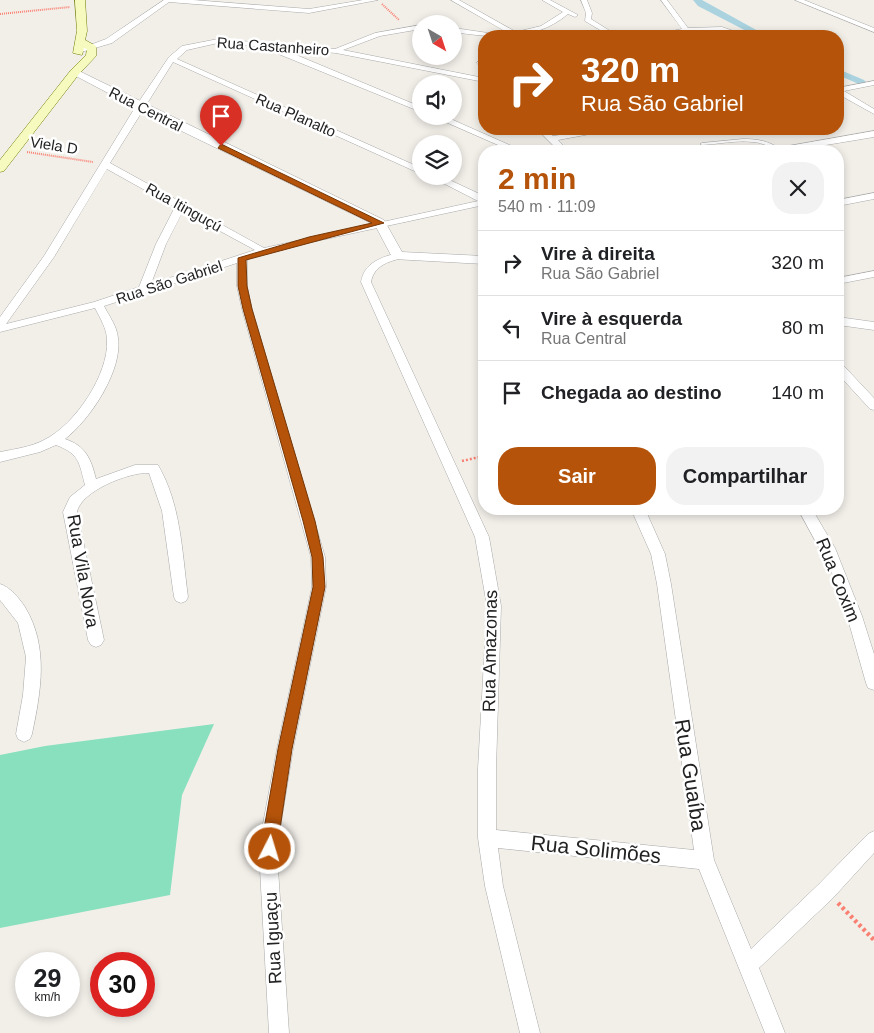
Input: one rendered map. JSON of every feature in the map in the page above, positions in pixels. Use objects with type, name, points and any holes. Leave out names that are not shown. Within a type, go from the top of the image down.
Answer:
[{"type":"main road","points":[[75,72],[72,68],[80,46],[80,3]]},
{"type":"main road","points":[[0,168],[75,72],[91,56],[92,48],[80,46]]},
{"type":"street","points":[[92,48],[109,41],[159,3],[168,0],[309,11],[377,0]]},
{"type":"street","points":[[454,0],[506,30]]},
{"type":"street","points":[[544,0],[605,30]]},
{"type":"street","points":[[584,0],[589,13],[587,20]]},
{"type":"street","points":[[664,0],[686,30]]},
{"type":"street","points":[[798,0],[874,30]]},
{"type":"street","points":[[538,30],[568,11]]},
{"type":"street","points":[[336,51],[356,42],[412,28]]},
{"type":"street","points":[[700,30],[725,28],[730,30]]},
{"type":"street","points":[[462,31],[478,34]]},
{"type":"street","name":"Rua Castanheiro","points":[[0,325],[49,257],[140,106],[172,59],[185,48],[203,42],[224,41],[336,51],[478,79]]},
{"type":"street","points":[[267,46],[412,106]]},
{"type":"street","name":"Rua Planalto","points":[[172,59],[412,167]]},
{"type":"street","name":"Rua Central","points":[[75,72],[140,106],[380,223]]},
{"type":"street","points":[[844,89],[874,83]]},
{"type":"street","points":[[844,94],[874,112]]},
{"type":"street","points":[[457,125],[478,134]]},
{"type":"street","points":[[813,145],[874,134]]},
{"type":"street","points":[[481,135],[505,145]]},
{"type":"street","points":[[547,135],[558,145]]},
{"type":"street","points":[[551,139],[576,135]]},
{"type":"street","name":"Rua Itinguçú","points":[[105,164],[263,252]]},
{"type":"street","points":[[451,185],[478,198]]},
{"type":"street","points":[[844,202],[874,196]]},
{"type":"street","name":"Rua São Gabriel","points":[[0,329],[98,304],[263,252],[380,223],[478,202]]},
{"type":"street","points":[[143,290],[161,244],[181,205]]},
{"type":"street","points":[[380,223],[398,256],[478,260]]},
{"type":"street","name":"Rua Amazonas","points":[[398,256],[379,262],[370,269],[366,282],[482,538],[488,562],[494,606],[487,768],[487,838],[494,886],[530,1033]]},
{"type":"street","name":"Rua Iguaçu","points":[[242,258],[242,286],[247,309],[318,557],[319,587],[285,749],[271,829],[269,869],[279,1033]]},
{"type":"street","points":[[844,280],[874,274]]},
{"type":"street","points":[[0,457],[56,440],[86,410],[105,377],[114,340],[98,304]]},
{"type":"street","points":[[844,321],[874,326]]},
{"type":"street","points":[[844,374],[874,406]]},
{"type":"street","points":[[56,440],[75,446],[82,452],[92,488]]},
{"type":"street","name":"Rua Vila Nova","points":[[96,640],[70,512],[77,498],[92,488],[138,468],[153,468],[158,474],[165,495],[181,597]]},
{"type":"street","name":"Rua Guaíba","points":[[641,515],[658,554],[664,584],[685,737],[705,860],[775,1033]]},
{"type":"street","name":"Rua Coxim","points":[[808,515],[829,552],[865,649],[874,683]]},
{"type":"street","points":[[0,590],[19,610],[31,636],[35,682],[24,734]]},
{"type":"street","name":"Rua Solimões","points":[[487,838],[705,860]]},
{"type":"street","points":[[748,965],[826,891],[874,840]]},
{"type":"lane","points":[[702,144],[762,140],[770,145]]},
{"type":"path","points":[[377,0],[407,28]]},
{"type":"path","points":[[0,14],[80,3]]},
{"type":"path","name":"Viela D","points":[[14,150],[105,164]]},
{"type":"path","points":[[449,464],[478,457]]},
{"type":"path","points":[[826,891],[874,940]]},
{"type":"green space","points":[[214,724],[182,795],[170,895],[0,928],[0,755],[45,746]]},
{"type":"waterway","points":[[697,0],[701,4],[751,30]]},
{"type":"waterway","points":[[844,75],[861,82]]},
{"type":"route","points":[[221,146],[316,194],[380,223],[312,238],[242,258],[242,286],[247,309],[318,557],[319,587],[317,605],[285,749],[271,829],[270,849]]}]
